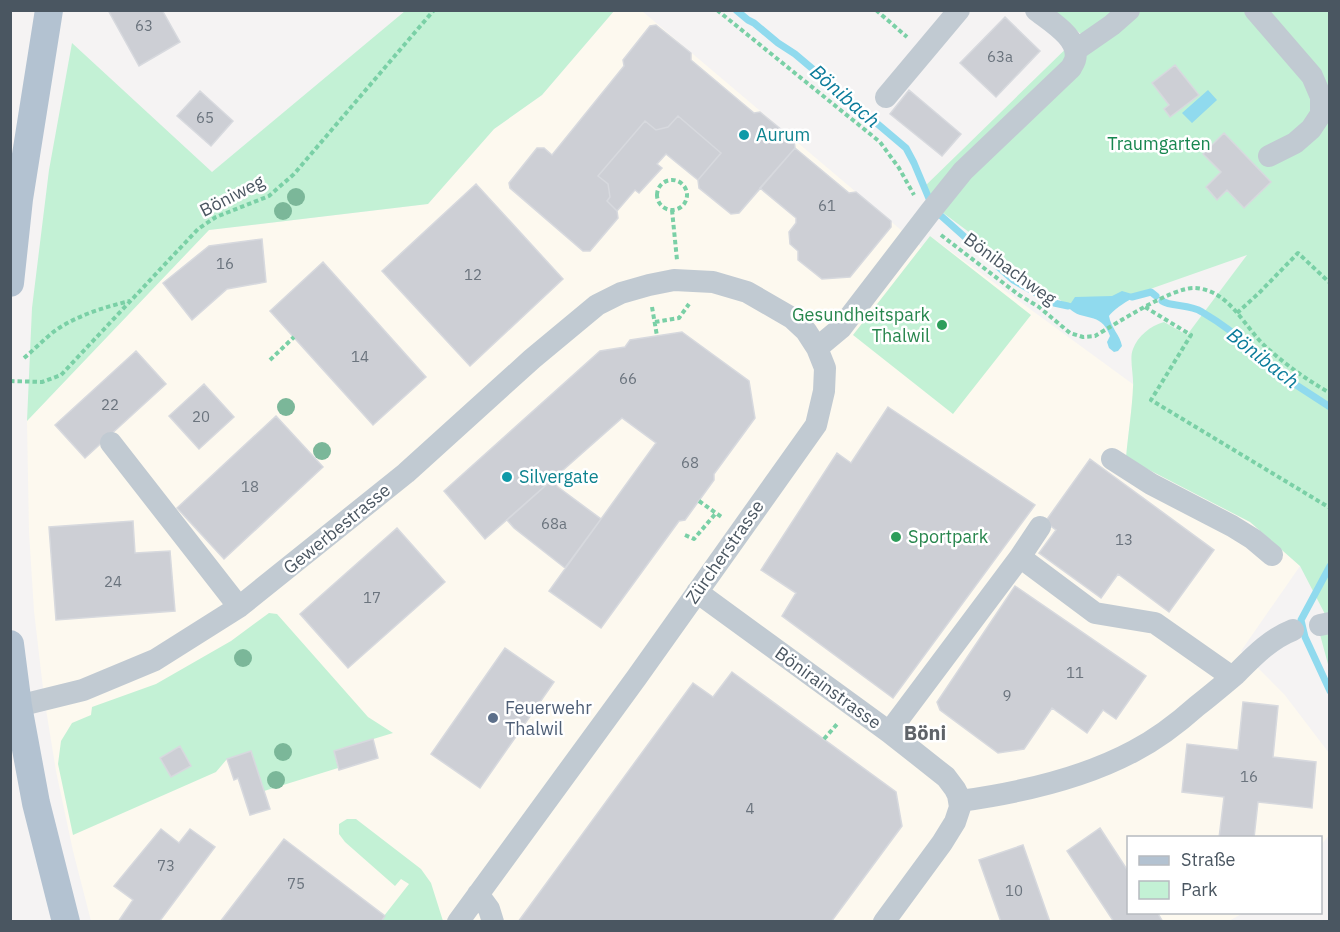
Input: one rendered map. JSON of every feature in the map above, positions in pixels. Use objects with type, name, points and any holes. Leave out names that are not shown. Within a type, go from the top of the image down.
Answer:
[{"type":"main road","points":[[10,283],[18,200],[49,10]]},
{"type":"main road","points":[[10,644],[18,706],[36,803],[66,921]]},
{"type":"street","points":[[886,97],[958,10]]},
{"type":"street","points":[[817,348],[841,328],[963,171],[1071,68],[1076,50],[1072,41],[1036,10]]},
{"type":"street","points":[[1076,50],[1129,10]]},
{"type":"street","points":[[1255,10],[1312,76],[1321,97],[1321,114],[1311,129],[1295,142],[1269,156]]},
{"type":"street","name":"Zürcherstrasse","points":[[458,921],[637,677],[816,424],[824,391],[825,368],[817,348],[806,331],[792,318],[747,292],[713,282],[674,280],[621,293]]},
{"type":"street","name":"Gewerbestrasse","points":[[18,706],[83,690],[155,660],[239,607],[406,473],[532,359],[597,305],[621,293]]},
{"type":"street","points":[[111,443],[239,607]]},
{"type":"street","points":[[1112,459],[1151,484],[1253,538],[1272,555]]},
{"type":"street","points":[[889,732],[1040,527]]},
{"type":"street","points":[[1020,557],[1095,612],[1155,623],[1232,677]]},
{"type":"street","name":"Bönirainstrasse","points":[[697,592],[889,732],[946,777],[960,801]]},
{"type":"street","points":[[884,921],[950,831],[959,813],[960,801],[1061,780],[1135,751],[1196,707],[1267,646],[1293,630]]},
{"type":"street","points":[[478,894],[489,909],[493,921]]},
{"type":"path","name":"Böniweg","points":[[10,381],[42,382],[61,375],[198,229],[216,217],[269,196],[294,174],[434,10]]},
{"type":"path","name":"Bönibachweg","points":[[717,10],[880,142],[899,168],[919,203],[931,211],[1001,282],[1039,307],[1070,333],[1083,337],[1095,336],[1169,294],[1193,288],[1211,291],[1228,303],[1265,346],[1308,381],[1329,393]]},
{"type":"path","points":[[876,10],[924,51]]},
{"type":"path","points":[[674,180],[682,185],[687,194],[684,203],[672,210],[663,207],[657,195],[664,183],[674,180]]},
{"type":"path","points":[[672,210],[677,264]]},
{"type":"path","points":[[1237,313],[1298,253],[1329,283]]},
{"type":"path","points":[[655,322],[679,318],[692,299]]},
{"type":"path","points":[[24,358],[57,330],[84,315],[132,300]]},
{"type":"path","points":[[651,300],[657,336]]},
{"type":"path","points":[[1146,307],[1191,335],[1151,400],[1329,508]]},
{"type":"path","points":[[270,360],[294,337]]},
{"type":"path","points":[[699,501],[725,519]]},
{"type":"path","points":[[686,535],[694,539],[716,513]]},
{"type":"path","points":[[824,739],[840,720]]},
{"type":"shaded area","points":[[614,11],[642,11],[921,247],[930,236],[1134,385],[1126,458],[1250,522],[1300,566],[1241,651],[1284,694],[1329,753],[1329,835],[1322,844],[1322,836],[1127,836],[1127,914],[1241,914],[1229,921],[91,921],[56,771],[44,697],[34,611],[29,532],[27,421],[209,230],[428,204],[494,129],[542,95]]},
{"type":"green space","points":[[405,11],[614,11],[542,95],[494,129],[428,204],[209,230],[27,421],[32,308],[49,170],[72,43],[212,172]]},
{"type":"green space","name":"Traumgarten","points":[[1052,11],[1329,11],[1330,610],[1326,616],[1300,566],[1250,522],[1126,458],[1133,387],[1131,357],[1135,344],[1145,332],[1164,322],[1187,335],[1247,255],[1079,314],[942,212],[938,201],[923,188],[1081,34]]},
{"type":"green space","name":"Gesundheitspark Thalwil","points":[[930,236],[1031,315],[953,414],[853,335]]},
{"type":"green space","points":[[269,613],[277,614],[368,717],[393,733],[334,751],[338,768],[264,791],[251,751],[227,759],[216,772],[73,835],[58,764],[61,741],[72,723],[91,715],[92,707],[156,684],[231,641]]},
{"type":"green space","points":[[1329,625],[1329,668],[1318,627]]},
{"type":"green space","points":[[347,819],[356,819],[421,869],[431,883],[443,921],[380,921],[409,884],[401,879],[395,886],[345,842],[339,834],[339,824]]},
{"type":"water","points":[[1208,90],[1217,100],[1192,123],[1182,113]]},
{"type":"water","points":[[1122,291],[1132,294],[1131,299],[1109,316],[1122,346],[1114,352],[1109,348],[1107,342],[1110,336],[1102,323],[1073,312],[1068,304],[1075,297],[1112,296]]},
{"type":"building","points":[[108,10],[162,10],[180,42],[139,66]]},
{"type":"building","points":[[1005,17],[1040,51],[996,97],[960,63]]},
{"type":"building","name":"Aurum","points":[[656,25],[691,53],[691,60],[754,113],[760,112],[794,140],[795,148],[739,213],[731,214],[699,188],[698,180],[721,153],[678,116],[668,127],[656,130],[645,121],[598,176],[608,184],[610,197],[607,201],[617,211],[618,218],[590,251],[583,251],[510,188],[509,183],[537,148],[544,148],[552,155],[624,66],[623,60],[650,26]]},
{"type":"building","points":[[1175,65],[1199,95],[1170,117],[1164,109],[1169,105],[1152,83]]},
{"type":"building","points":[[909,90],[961,134],[942,156],[890,114]]},
{"type":"building","points":[[200,91],[233,121],[211,146],[177,116]]},
{"type":"building","points":[[678,116],[721,153],[698,180],[666,154],[657,164],[662,168],[639,193],[635,190],[617,211],[607,201],[610,197],[608,184],[598,176],[645,121],[656,130],[668,127]]},
{"type":"building","points":[[1224,133],[1271,182],[1244,208],[1227,190],[1217,200],[1206,187],[1221,172],[1203,154]]},
{"type":"building","name":"Aurum","points":[[795,148],[849,193],[856,192],[891,221],[891,227],[850,277],[822,279],[798,260],[798,251],[790,244],[789,232],[796,223],[796,218],[760,188]]},
{"type":"building","points":[[476,184],[563,279],[470,366],[382,271]]},
{"type":"building","points":[[262,239],[266,282],[227,289],[192,320],[163,283],[209,246]]},
{"type":"building","points":[[323,262],[426,377],[373,425],[270,311]]},
{"type":"building","name":"Silvergate","points":[[682,332],[749,381],[755,418],[714,474],[714,480],[685,520],[679,521],[601,628],[549,591],[656,443],[622,418],[485,539],[444,491],[600,351],[625,347],[630,340]]},
{"type":"building","points":[[136,351],[166,384],[85,458],[55,425]]},
{"type":"building","points":[[204,384],[234,417],[199,449],[169,416]]},
{"type":"building","name":"Sportpark","points":[[888,407],[1035,505],[893,698],[782,616],[796,593],[761,570],[837,453],[851,463]]},
{"type":"building","points":[[276,416],[323,467],[224,559],[177,508]]},
{"type":"building","points":[[1090,459],[1214,550],[1169,612],[1118,574],[1101,598],[1039,553],[1056,530],[1045,522]]},
{"type":"building","points":[[552,480],[601,519],[565,568],[507,520]]},
{"type":"building","points":[[133,521],[135,553],[170,551],[175,611],[56,620],[49,527]]},
{"type":"building","points":[[397,528],[445,582],[348,668],[300,614]]},
{"type":"building","points":[[1015,586],[1146,676],[1116,719],[1103,710],[1087,733],[1052,708],[1024,749],[998,753],[940,710],[937,702]]},
{"type":"building","name":"Feuerwehr Thalwil","points":[[505,648],[554,682],[480,788],[431,754]]},
{"type":"building","points":[[732,672],[896,792],[902,826],[831,922],[518,922],[693,683],[713,697]]},
{"type":"building","points":[[1243,702],[1278,706],[1273,757],[1316,762],[1312,808],[1258,802],[1254,836],[1219,836],[1224,797],[1182,792],[1187,744],[1238,750]]},
{"type":"building","points":[[373,739],[378,758],[339,770],[334,751]]},
{"type":"building","points":[[180,746],[191,766],[171,777],[160,758]]},
{"type":"building","points":[[251,751],[270,809],[250,815],[238,778],[234,780],[227,759]]},
{"type":"building","points":[[1100,828],[1127,869],[1127,914],[1158,914],[1163,922],[1114,922],[1067,851]]},
{"type":"building","points":[[161,829],[179,843],[190,829],[215,847],[159,922],[118,922],[133,900],[114,886]]},
{"type":"building","points":[[284,839],[385,916],[381,922],[220,922]]},
{"type":"building","points":[[1023,845],[1050,922],[1001,922],[979,860]]},
{"type":"waterway","name":"Bönibach","points":[[736,10],[795,54],[906,148],[930,201]]},
{"type":"waterway","name":"Bönibach","points":[[939,214],[1013,280],[1054,303],[1068,306]]},
{"type":"waterway","name":"Bönibach","points":[[1132,297],[1151,292],[1156,296]]},
{"type":"waterway","name":"Bönibach","points":[[1162,301],[1197,309],[1228,329],[1267,366],[1330,407]]},
{"type":"waterway","points":[[1330,566],[1301,620],[1305,637],[1330,691]]},
{"type":"place","name":"Aurum","points":[[744,135]]},
{"type":"place","name":"Gesundheitspark Thalwil","points":[[942,325]]},
{"type":"place","name":"Silvergate","points":[[507,477]]},
{"type":"place","name":"Sportpark","points":[[896,537]]},
{"type":"place","name":"Feuerwehr Thalwil","points":[[493,718]]},
{"type":"district","name":"Böni","points":[[925,733]]}]
